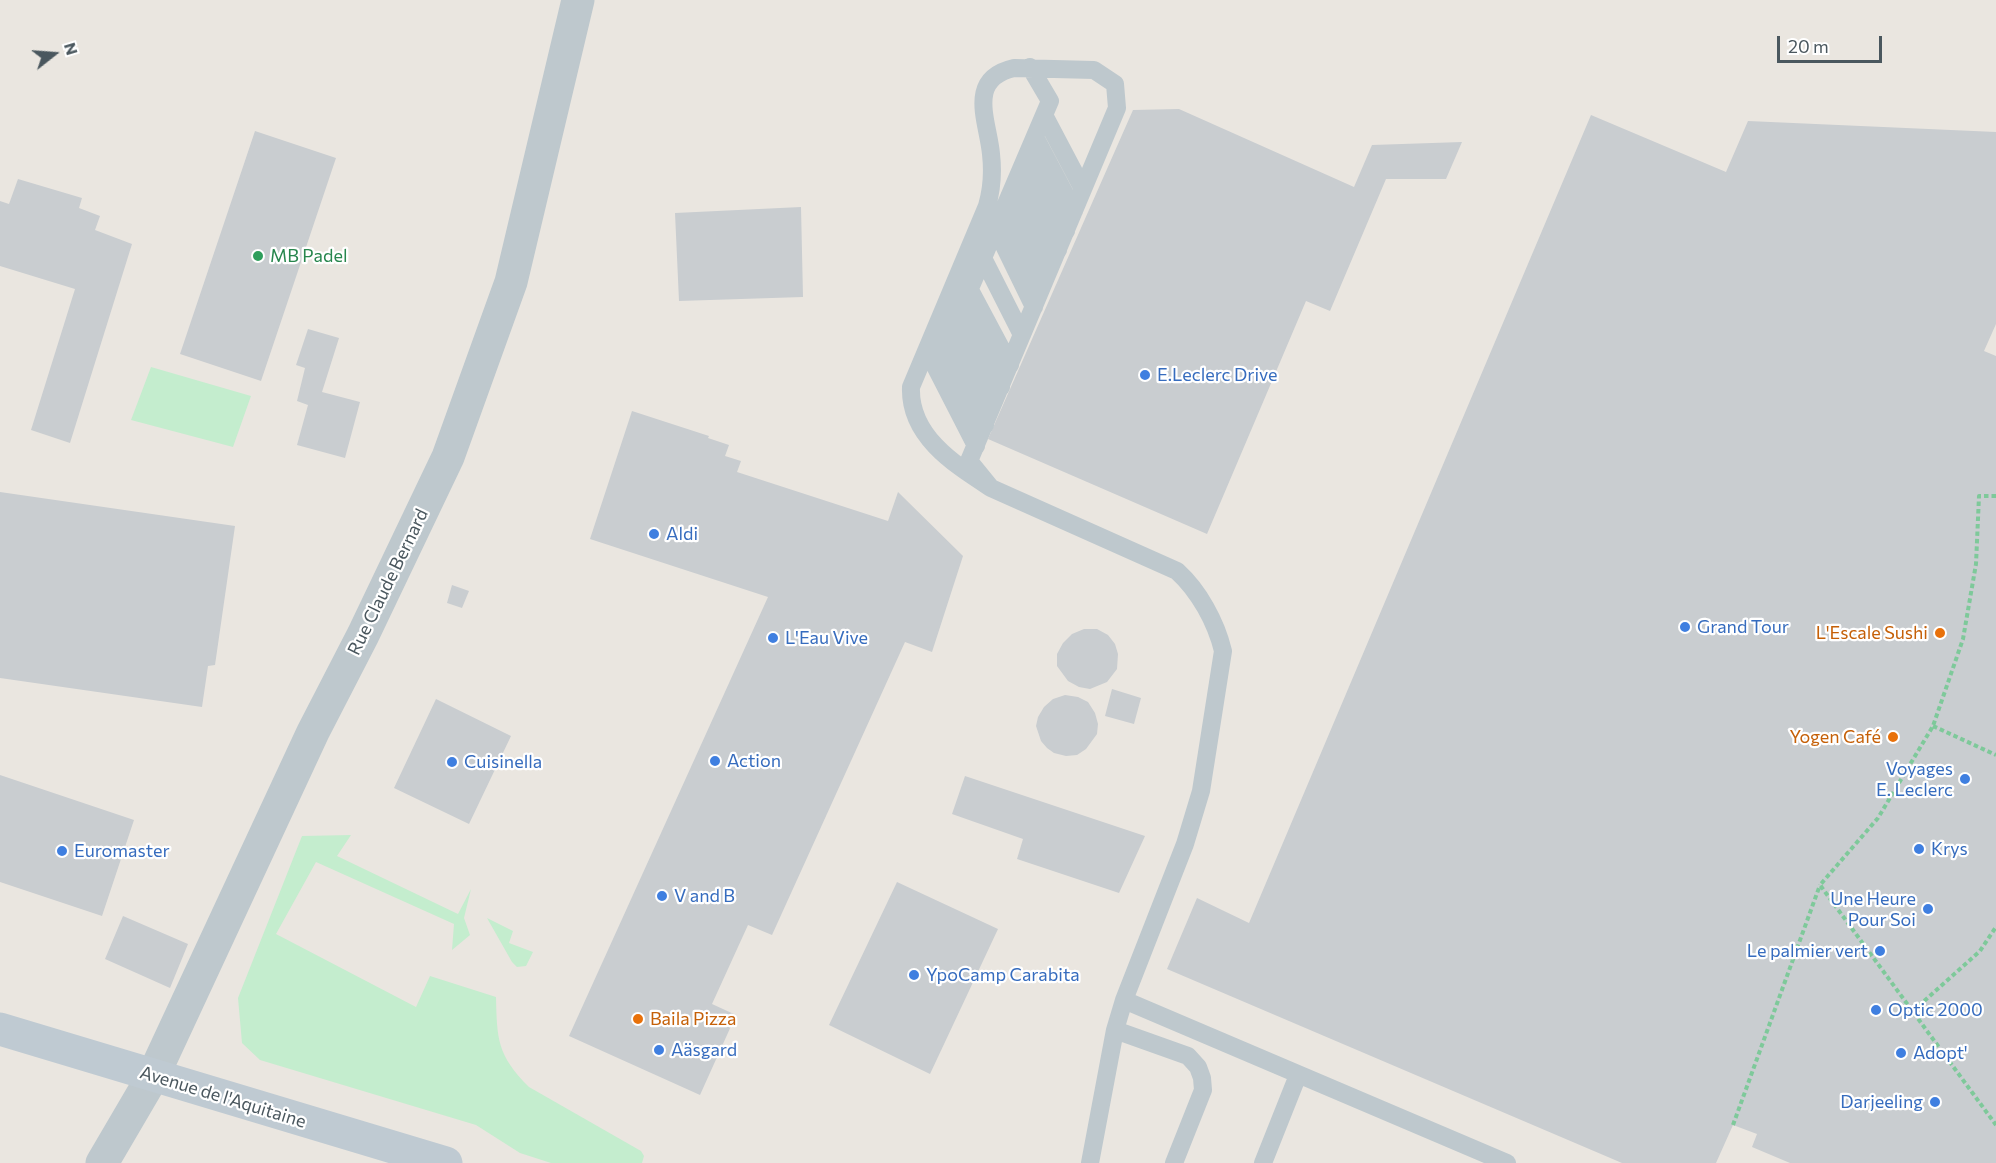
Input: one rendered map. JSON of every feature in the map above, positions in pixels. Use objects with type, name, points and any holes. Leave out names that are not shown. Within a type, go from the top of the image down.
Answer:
[{"type":"main road","name":"Avenue de l'Aquitaine","points":[[0,1029],[446,1163]]},
{"type":"street","name":"Rue Claude Bernard","points":[[102,1163],[153,1076],[308,742],[363,635],[448,457],[511,282],[578,0]]},
{"type":"lane","points":[[976,446],[936,368],[1050,100],[1030,67]]},
{"type":"lane","points":[[991,488],[969,461],[1117,108],[1115,84],[1094,70],[1030,67],[1003,70],[995,75],[984,90],[984,114],[992,168],[991,192],[911,387],[910,399],[918,424],[953,464],[991,488],[1177,571],[1192,585],[1220,635],[1223,651],[1201,791],[1185,844],[1124,1000],[1115,1030],[1090,1163]]},
{"type":"lane","points":[[1044,115],[1083,189]]},
{"type":"lane","points":[[1035,137],[1074,211]]},
{"type":"lane","points":[[1027,154],[1066,231]]},
{"type":"lane","points":[[1019,174],[1058,250]]},
{"type":"lane","points":[[1012,192],[1050,268]]},
{"type":"lane","points":[[1004,210],[1042,287]]},
{"type":"lane","points":[[996,229],[1034,307]]},
{"type":"lane","points":[[983,258],[1022,335]]},
{"type":"lane","points":[[970,290],[1010,365]]},
{"type":"lane","points":[[961,310],[1000,387]]},
{"type":"lane","points":[[953,329],[992,406]]},
{"type":"lane","points":[[945,348],[985,425]]},
{"type":"lane","points":[[1124,1000],[1506,1163]]},
{"type":"lane","points":[[1115,1030],[1188,1056],[1198,1067],[1203,1090],[1174,1163]]},
{"type":"lane","points":[[1263,1163],[1298,1075]]},
{"type":"path","points":[[1732,1125],[1820,885],[1878,818],[1933,726],[1963,639],[1976,564],[1980,496],[1996,496]]},
{"type":"path","points":[[1933,726],[1996,755]]},
{"type":"path","points":[[1820,885],[1996,1125]]},
{"type":"path","points":[[1913,1011],[1980,951],[1996,927]]},
{"type":"shaded area","points":[[0,0],[1996,0],[1996,1163],[0,1163]]},
{"type":"green space","points":[[151,367],[251,396],[233,447],[131,420]]},
{"type":"green space","points":[[351,835],[337,856],[458,914],[471,889],[464,918],[470,935],[452,950],[454,924],[316,862],[276,934],[416,1007],[430,976],[496,997],[498,1035],[501,1046],[518,1076],[529,1087],[641,1151],[644,1156],[642,1163],[551,1163],[520,1153],[476,1125],[260,1060],[242,1043],[238,998],[302,836]]},
{"type":"green space","points":[[487,918],[513,931],[509,943],[533,952],[526,966],[517,967],[512,962]]},
{"type":"building","name":"E.Leclerc Drive","points":[[1179,109],[1354,187],[1372,145],[1462,142],[1446,179],[1386,179],[1330,311],[1306,301],[1207,534],[988,439],[1133,110]]},
{"type":"building","name":"Grand Tour","points":[[1591,115],[1726,172],[1748,121],[1996,132],[1996,324],[1984,351],[1996,356],[1996,1163],[1790,1163],[1752,1147],[1757,1134],[1733,1125],[1716,1163],[1622,1163],[1167,969],[1197,898],[1249,923]]},
{"type":"building","name":"MB Padel","points":[[255,131],[336,158],[261,381],[180,354]]},
{"type":"building","points":[[18,179],[82,198],[79,208],[100,216],[95,230],[132,244],[70,443],[31,430],[75,289],[0,266],[0,201],[9,204]]},
{"type":"building","points":[[801,207],[803,297],[679,301],[675,213]]},
{"type":"building","points":[[308,329],[339,338],[322,392],[360,402],[345,458],[297,445],[308,405],[297,401],[305,368],[296,365]]},
{"type":"building","points":[[632,411],[709,436],[708,438],[729,445],[725,456],[741,461],[737,472],[888,521],[898,492],[963,556],[932,652],[905,642],[772,935],[748,925],[712,1004],[736,1015],[700,1095],[569,1036],[768,597],[590,539]]},
{"type":"building","points":[[0,492],[235,526],[215,665],[208,666],[202,707],[0,678]]},
{"type":"building","points":[[452,585],[469,591],[462,608],[447,603]]},
{"type":"building","points":[[1084,629],[1097,629],[1108,635],[1115,644],[1118,654],[1117,669],[1107,682],[1090,689],[1079,687],[1068,681],[1057,666],[1057,654],[1063,643],[1072,634]]},
{"type":"building","points":[[1112,689],[1141,698],[1134,724],[1105,716]]},
{"type":"building","points":[[1065,695],[1078,697],[1088,702],[1095,713],[1098,724],[1097,734],[1086,749],[1077,755],[1066,756],[1054,753],[1041,741],[1036,726],[1044,707],[1053,699]]},
{"type":"building","name":"Cuisinella","points":[[436,699],[511,736],[469,824],[394,788]]},
{"type":"building","name":"Euromaster","points":[[0,775],[134,820],[102,916],[0,882]]},
{"type":"building","points":[[965,776],[1145,836],[1119,893],[1017,859],[1023,839],[952,814]]},
{"type":"building","points":[[897,882],[998,929],[930,1074],[829,1025]]},
{"type":"building","points":[[123,916],[188,944],[170,988],[105,959]]},
{"type":"place","name":"MB Padel","points":[[258,256]]},
{"type":"place","name":"E.Leclerc Drive","points":[[1145,375]]},
{"type":"place","name":"Aldi","points":[[654,534]]},
{"type":"place","name":"Grand Tour","points":[[1685,627]]},
{"type":"place","name":"L'Escale Sushi","points":[[1940,633]]},
{"type":"place","name":"L'Eau Vive","points":[[773,638]]},
{"type":"place","name":"Yogen Café","points":[[1893,737]]},
{"type":"place","name":"Action","points":[[715,761]]},
{"type":"place","name":"Cuisinella","points":[[452,762]]},
{"type":"place","name":"Voyages E. Leclerc","points":[[1965,779]]},
{"type":"place","name":"Krys","points":[[1919,849]]},
{"type":"place","name":"Euromaster","points":[[62,851]]},
{"type":"place","name":"V and B","points":[[662,896]]},
{"type":"place","name":"Une Heure Pour Soi","points":[[1928,909]]},
{"type":"place","name":"Le palmier vert","points":[[1880,951]]},
{"type":"place","name":"YpoCamp Carabita","points":[[914,975]]},
{"type":"place","name":"Optic 2000","points":[[1876,1010]]},
{"type":"place","name":"Baila Pizza","points":[[638,1019]]},
{"type":"place","name":"Aäsgard","points":[[659,1050]]},
{"type":"place","name":"Adopt'","points":[[1901,1053]]},
{"type":"place","name":"Darjeeling","points":[[1935,1102]]}]
